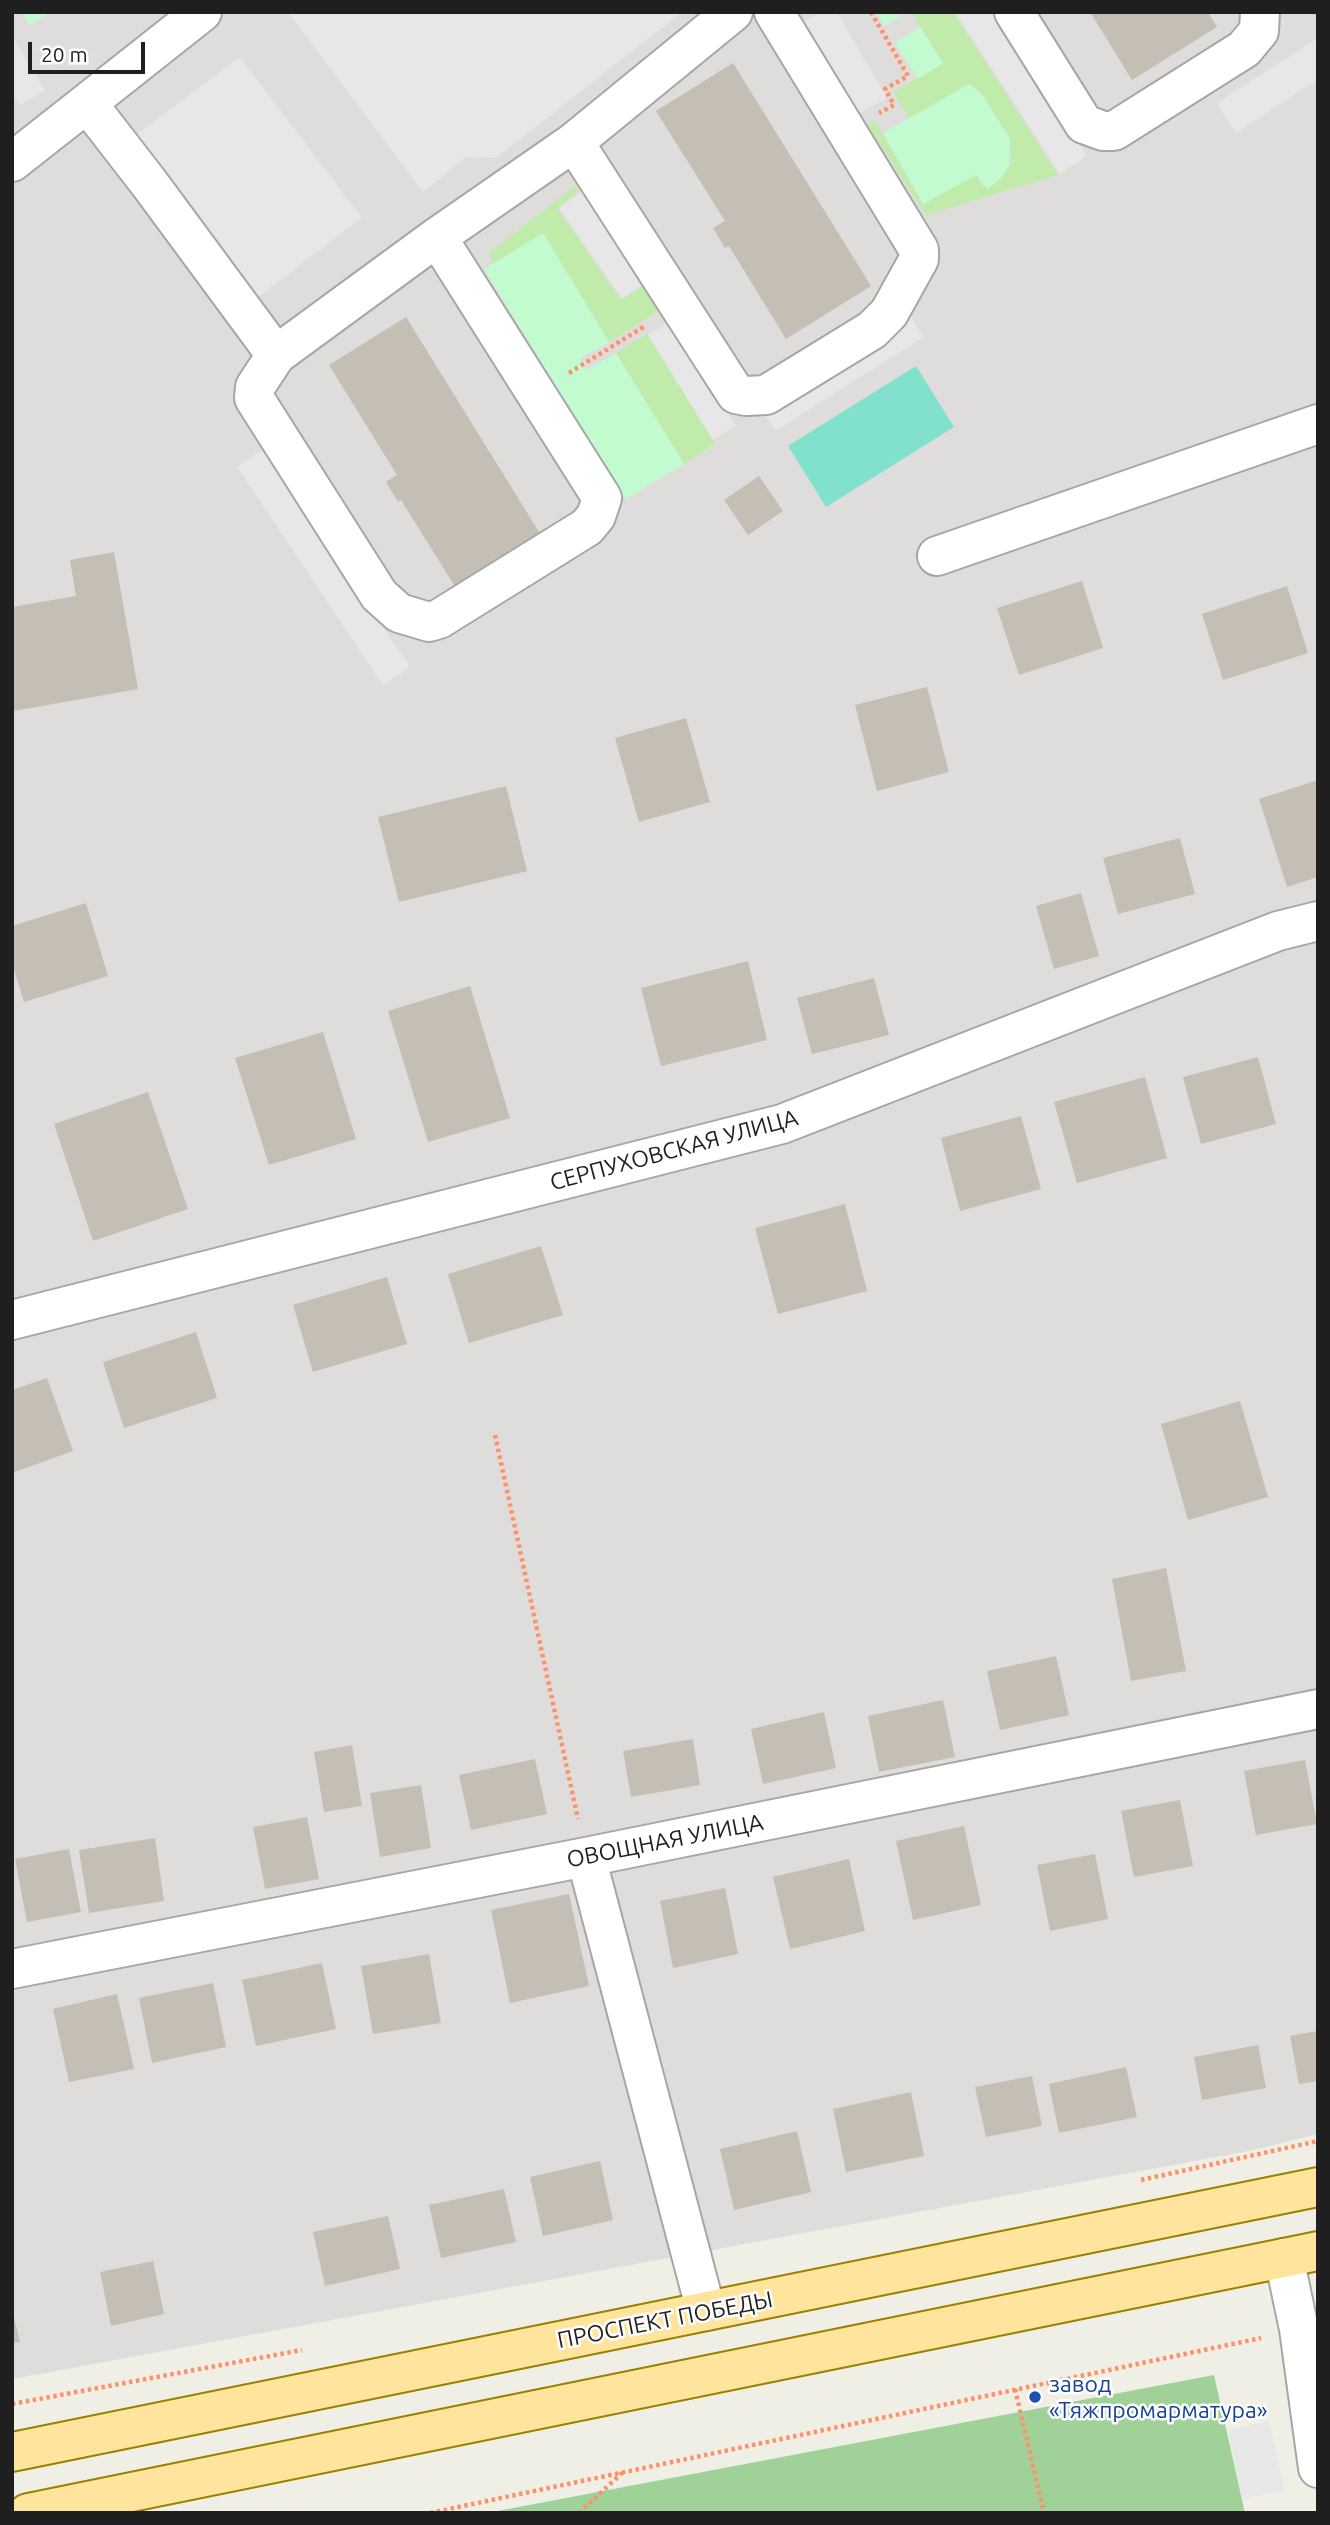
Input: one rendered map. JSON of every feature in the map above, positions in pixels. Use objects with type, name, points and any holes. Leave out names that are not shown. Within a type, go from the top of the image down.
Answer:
[{"type":"main road","name":"ПРОСПЕКТ ПОБЕДЫ","points":[[12,2452],[1318,2187]]},
{"type":"main road","points":[[28,2513],[1301,2255]]},
{"type":"street","points":[[16,149],[87,103],[202,12]]},
{"type":"street","points":[[436,237],[602,498],[596,516],[587,527],[439,619],[429,622],[399,613],[379,594],[254,398],[256,387],[276,355],[436,237],[574,142],[733,12]]},
{"type":"street","points":[[574,142],[736,394],[766,395],[881,322],[915,268],[919,250],[775,12]]},
{"type":"street","points":[[1014,12],[1084,124],[1103,131],[1114,131],[1244,49],[1259,31],[1260,12]]},
{"type":"street","points":[[87,103],[276,355]]},
{"type":"street","points":[[937,556],[1318,424]]},
{"type":"street","name":"СЕРПУХОВСКАЯ УЛИЦА","points":[[12,1320],[782,1124],[1278,931],[1318,921]]},
{"type":"street","name":"ОВОЩНАЯ УЛИЦА","points":[[12,1969],[586,1857],[1318,1709]]},
{"type":"street","points":[[586,1857],[706,2311]]},
{"type":"street","points":[[1301,2255],[1299,2329],[1318,2468]]},
{"type":"path","points":[[848,132],[894,104],[885,89],[908,76],[871,12]]},
{"type":"path","points":[[536,394],[679,305]]},
{"type":"path","points":[[495,1435],[586,1857]]},
{"type":"path","points":[[430,2513],[1299,2329]]},
{"type":"path","points":[[1015,2389],[1044,2513]]},
{"type":"path","points":[[579,2513],[624,2472]]},
{"type":"shaded area","points":[[12,12],[1318,12],[1318,2134],[1249,2151],[12,2379]]},
{"type":"shaded area","points":[[288,12],[682,12],[496,158],[466,157],[423,192]]},
{"type":"shaded area","points":[[821,12],[837,12],[887,98],[859,114],[804,22]]},
{"type":"shaded area","points":[[955,12],[994,12],[1087,156],[1060,174]]},
{"type":"shaded area","points":[[12,36],[45,90],[20,105],[12,92]]},
{"type":"shaded area","points":[[1318,38],[1318,79],[1236,133],[1217,103]]},
{"type":"shaded area","points":[[240,57],[362,218],[258,297],[136,135]]},
{"type":"shaded area","points":[[584,190],[646,282],[622,299],[559,208]]},
{"type":"shaded area","points":[[911,317],[924,337],[775,431],[762,410]]},
{"type":"shaded area","points":[[671,321],[736,426],[713,440],[648,335]]},
{"type":"shaded area","points":[[916,366],[954,427],[826,507],[788,446]]},
{"type":"shaded area","points":[[264,449],[410,667],[383,685],[237,467]]},
{"type":"shaded area","points":[[1269,2421],[1285,2490],[1242,2499],[1228,2430]]},
{"type":"green space","points":[[22,12],[51,12],[30,25]]},
{"type":"green space","points":[[876,12],[906,12],[884,26]]},
{"type":"green space","points":[[911,12],[953,12],[1058,175],[926,215],[868,126],[875,121],[923,204],[976,174],[983,185],[994,184],[1009,166],[1011,155],[982,94],[970,84],[909,118],[893,92],[943,63]]},
{"type":"green space","points":[[920,27],[943,63],[918,79],[895,43]]},
{"type":"green space","points":[[969,84],[982,94],[1010,139],[1009,166],[1001,178],[988,189],[976,175],[923,204],[883,133]]},
{"type":"green space","points":[[576,185],[578,192],[557,208],[621,300],[650,282],[665,307],[609,342],[543,234],[494,263],[489,253]]},
{"type":"green space","points":[[543,233],[609,342],[580,358],[587,370],[616,353],[684,464],[626,499],[484,269]]},
{"type":"green space","points":[[647,334],[715,444],[684,464],[616,353]]},
{"type":"green space","points":[[1214,2375],[1245,2513],[487,2513]]},
{"type":"building","points":[[1090,12],[1208,12],[1217,27],[1132,80]]},
{"type":"building","points":[[733,63],[871,286],[786,339],[729,246],[725,248],[713,228],[725,221],[656,111]]},
{"type":"building","points":[[406,317],[544,540],[459,593],[401,500],[398,502],[386,482],[397,475],[329,365]]},
{"type":"building","points":[[759,476],[783,511],[748,535],[724,500]]},
{"type":"building","points":[[114,552],[138,689],[14,711],[12,607],[76,596],[70,560]]},
{"type":"building","points":[[1082,581],[1103,648],[1019,675],[997,608]]},
{"type":"building","points":[[1287,586],[1308,653],[1223,680],[1202,614]]},
{"type":"building","points":[[927,687],[949,772],[877,791],[855,705]]},
{"type":"building","points":[[686,718],[710,802],[639,822],[615,738]]},
{"type":"building","points":[[1318,780],[1318,877],[1287,887],[1259,799]]},
{"type":"building","points":[[506,786],[527,871],[399,902],[378,817]]},
{"type":"building","points":[[1180,838],[1195,894],[1118,914],[1103,858]]},
{"type":"building","points":[[1081,893],[1099,956],[1054,969],[1036,906]]},
{"type":"building","points":[[86,903],[108,976],[24,1002],[12,963],[12,926]]},
{"type":"building","points":[[748,961],[767,1040],[661,1066],[641,988]]},
{"type":"building","points":[[874,978],[889,1035],[812,1054],[797,998]]},
{"type":"building","points":[[470,986],[510,1118],[428,1142],[388,1011]]},
{"type":"building","points":[[323,1032],[356,1139],[269,1165],[235,1058]]},
{"type":"building","points":[[1258,1057],[1276,1124],[1201,1144],[1183,1077]]},
{"type":"building","points":[[1145,1077],[1167,1158],[1077,1183],[1054,1102]]},
{"type":"building","points":[[148,1092],[188,1209],[93,1241],[54,1124]]},
{"type":"building","points":[[1021,1116],[1041,1189],[960,1211],[941,1138]]},
{"type":"building","points":[[845,1204],[867,1291],[778,1314],[755,1228]]},
{"type":"building","points":[[541,1246],[563,1315],[469,1343],[448,1274]]},
{"type":"building","points":[[387,1277],[407,1344],[313,1372],[293,1305]]},
{"type":"building","points":[[196,1332],[217,1398],[124,1428],[103,1362]]},
{"type":"building","points":[[47,1378],[73,1451],[12,1473],[12,1390]]},
{"type":"building","points":[[1240,1401],[1268,1497],[1188,1520],[1161,1424]]},
{"type":"building","points":[[1166,1568],[1186,1671],[1131,1681],[1112,1579]]},
{"type":"building","points":[[1056,1656],[1069,1715],[1000,1730],[987,1671]]},
{"type":"building","points":[[943,1700],[955,1757],[879,1772],[868,1716]]},
{"type":"building","points":[[824,1712],[836,1768],[763,1784],[751,1729]]},
{"type":"building","points":[[693,1739],[700,1785],[631,1797],[623,1751]]},
{"type":"building","points":[[352,1745],[362,1806],[324,1812],[314,1752]]},
{"type":"building","points":[[535,1759],[547,1814],[471,1830],[459,1775]]},
{"type":"building","points":[[1305,1760],[1317,1824],[1256,1835],[1244,1771]]},
{"type":"building","points":[[421,1785],[431,1848],[380,1857],[370,1793]]},
{"type":"building","points":[[1180,1800],[1193,1866],[1134,1877],[1121,1811]]},
{"type":"building","points":[[307,1817],[319,1879],[265,1889],[253,1827]]},
{"type":"building","points":[[964,1826],[981,1905],[913,1920],[896,1841]]},
{"type":"building","points":[[155,1838],[164,1901],[89,1913],[79,1850]]},
{"type":"building","points":[[69,1849],[81,1912],[27,1922],[15,1859]]},
{"type":"building","points":[[1095,1854],[1108,1919],[1050,1931],[1037,1865]]},
{"type":"building","points":[[849,1859],[865,1931],[790,1949],[773,1877]]},
{"type":"building","points":[[725,1888],[738,1954],[673,1968],[660,1901]]},
{"type":"building","points":[[569,1894],[589,1986],[510,2003],[491,1910]]},
{"type":"building","points":[[429,1954],[441,2023],[373,2034],[361,1966]]},
{"type":"building","points":[[322,1963],[336,2029],[256,2046],[242,1980]]},
{"type":"building","points":[[213,1983],[226,2047],[152,2063],[139,1998]]},
{"type":"building","points":[[117,1994],[134,2069],[69,2082],[53,2009]]},
{"type":"building","points":[[1318,2031],[1318,2081],[1299,2084],[1290,2036]]},
{"type":"building","points":[[1258,2045],[1266,2088],[1202,2100],[1194,2057]]},
{"type":"building","points":[[1126,2067],[1137,2117],[1059,2133],[1049,2084]]},
{"type":"building","points":[[1032,2076],[1042,2126],[986,2137],[975,2087]]},
{"type":"building","points":[[911,2092],[924,2156],[846,2172],[833,2109]]},
{"type":"building","points":[[797,2131],[811,2192],[734,2210],[720,2149]]},
{"type":"building","points":[[600,2161],[613,2220],[543,2236],[530,2177]]},
{"type":"building","points":[[504,2189],[516,2242],[441,2258],[429,2205]]},
{"type":"building","points":[[388,2216],[400,2269],[325,2286],[313,2232]]},
{"type":"building","points":[[153,2261],[164,2314],[111,2326],[100,2272]]},
{"type":"building","points":[[12,2309],[20,2342],[12,2343]]},
{"type":"place","name":"завод «Тяжпромарматура»","points":[[1035,2397]]}]
